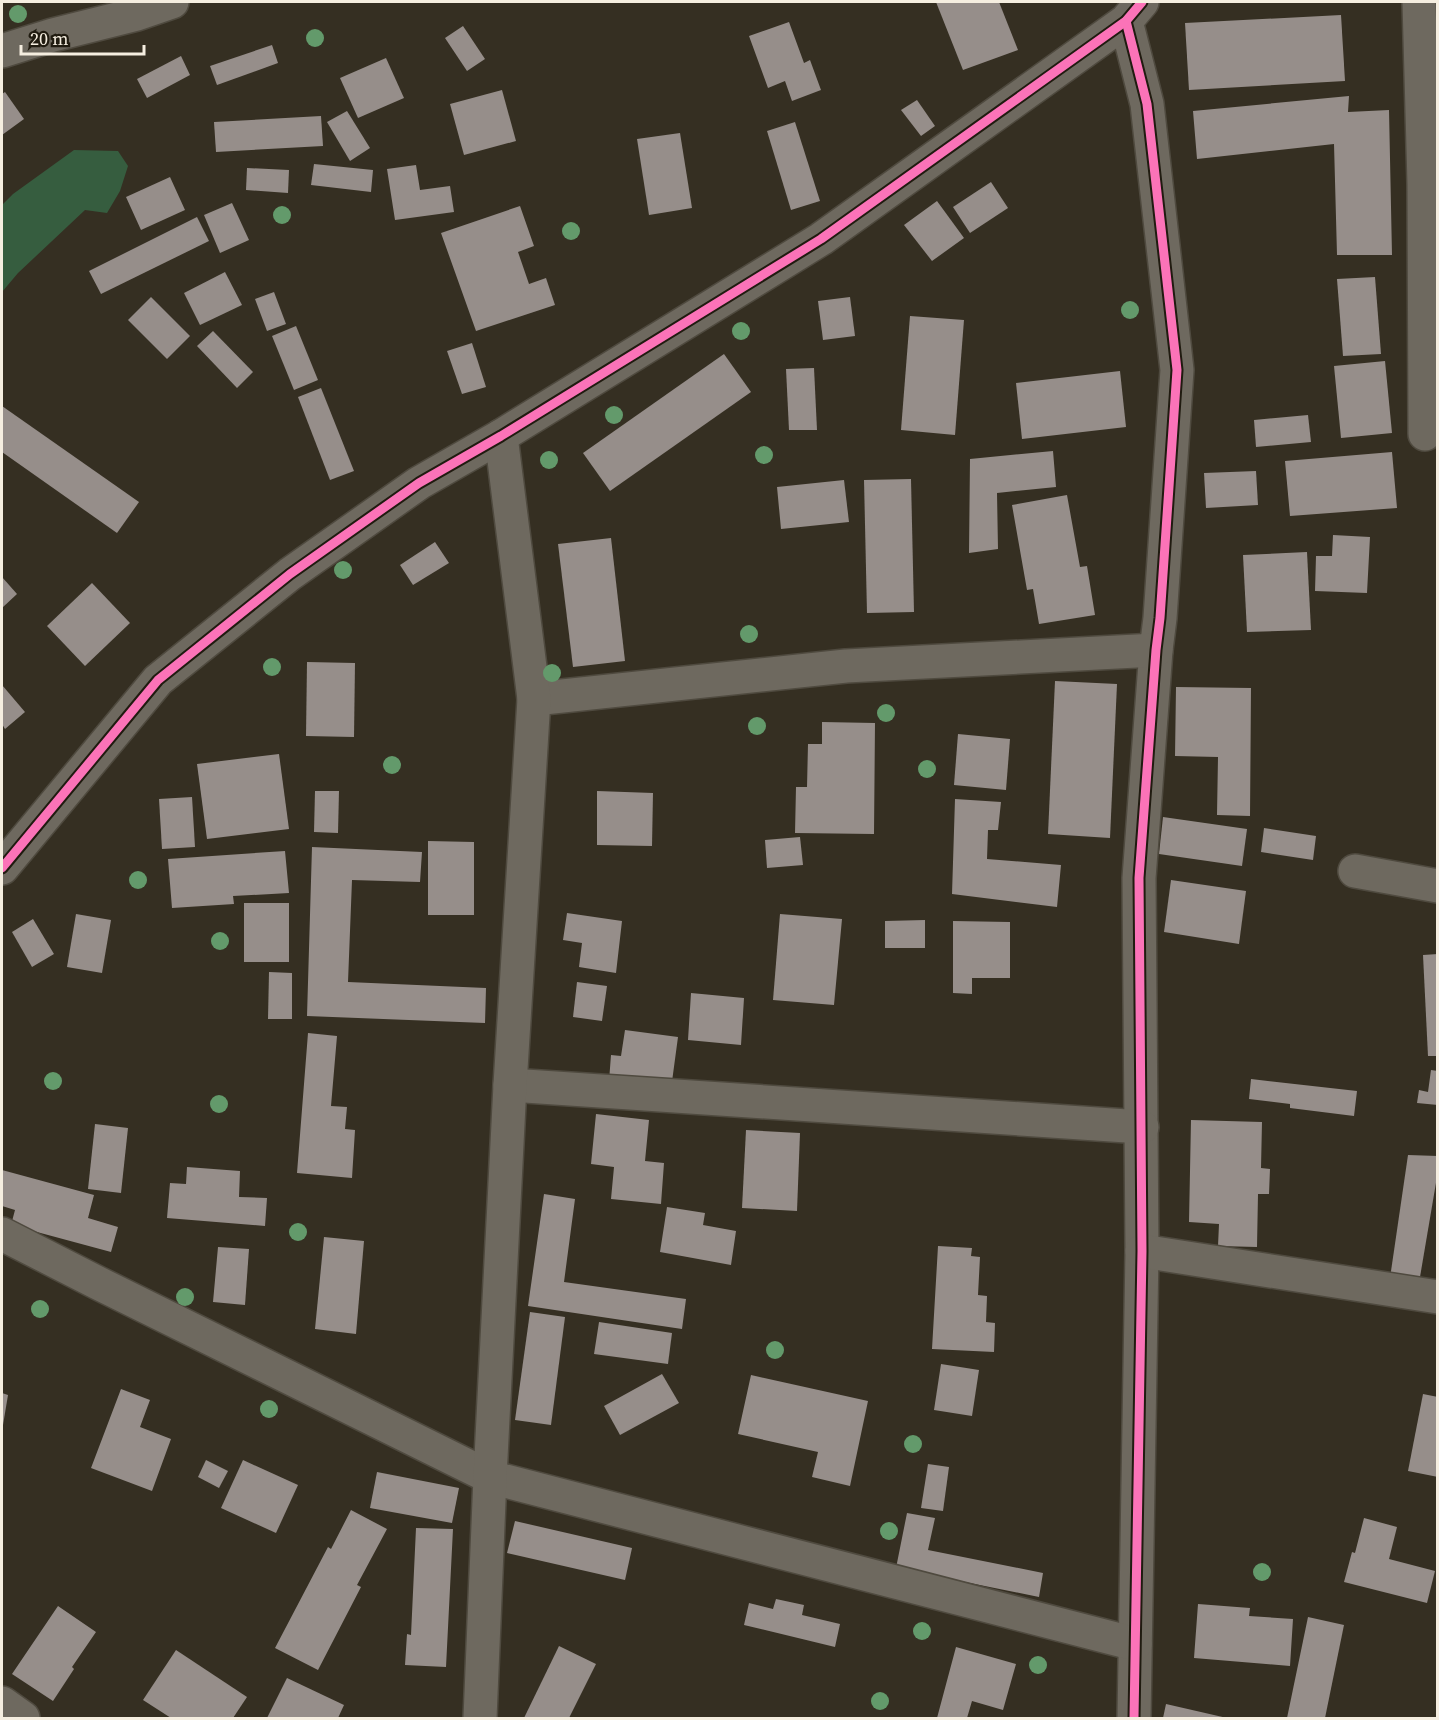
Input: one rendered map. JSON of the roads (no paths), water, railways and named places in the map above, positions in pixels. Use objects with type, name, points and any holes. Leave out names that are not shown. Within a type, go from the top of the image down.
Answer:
[{"type":"street","points":[[2,51],[53,35],[137,14],[172,2]]},
{"type":"street","points":[[1419,2],[1424,184],[1425,434]]},
{"type":"street","points":[[2,868],[158,680],[290,574],[419,483],[501,436],[821,238],[1134,11],[1147,104],[1177,370],[1140,878],[1142,1251],[1134,1719]]},
{"type":"street","points":[[480,1719],[510,1085],[534,699],[501,436]]},
{"type":"street","points":[[534,699],[846,666],[1156,650]]},
{"type":"street","points":[[1355,871],[1437,886]]},
{"type":"street","points":[[510,1085],[1142,1127]]},
{"type":"street","points":[[2,1234],[490,1477],[1135,1644]]},
{"type":"street","points":[[1142,1251],[1437,1297]]},
{"type":"street","points":[[2,1703],[23,1719]]}]
